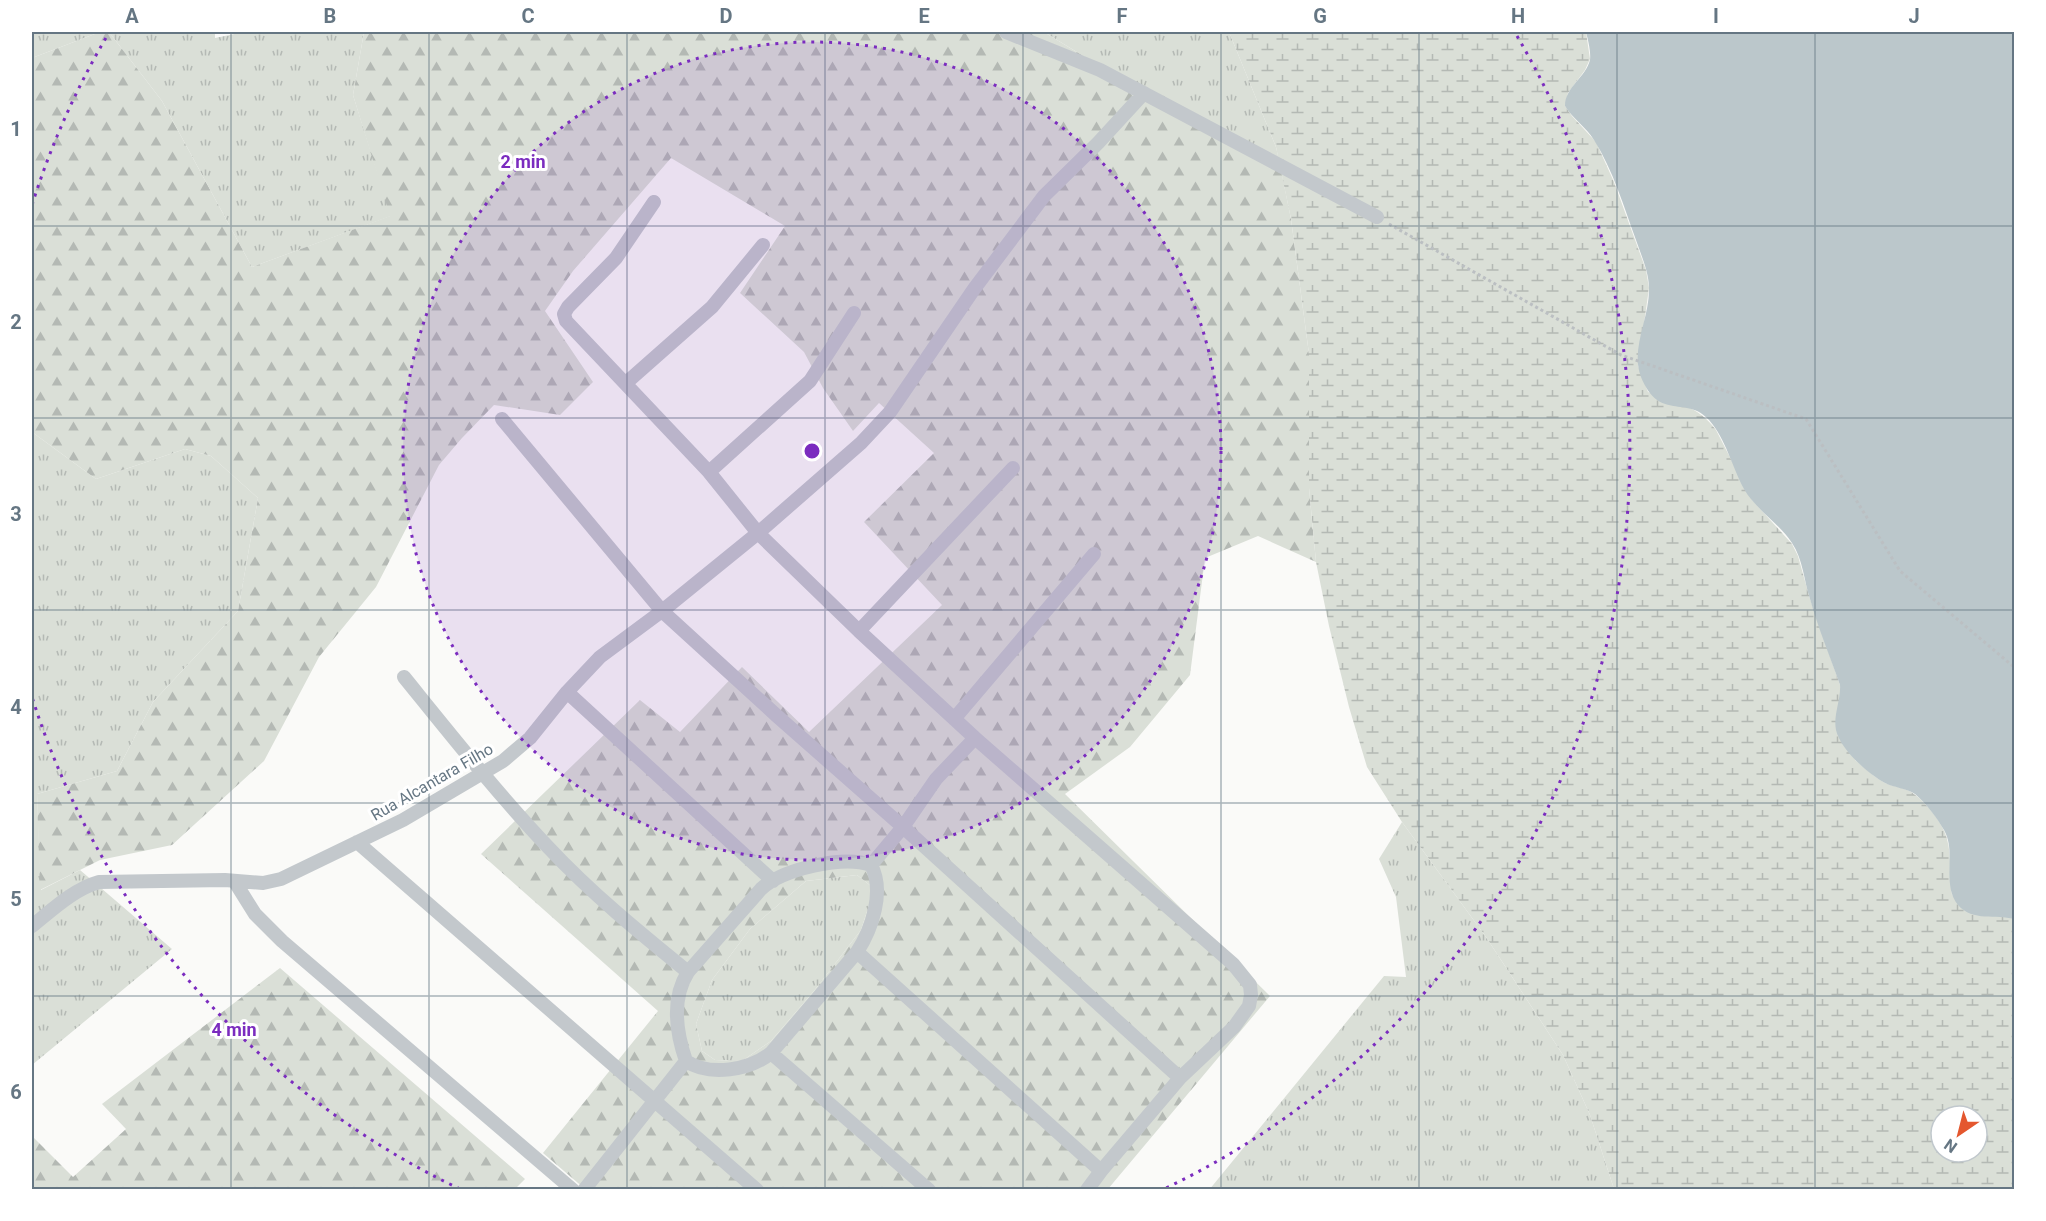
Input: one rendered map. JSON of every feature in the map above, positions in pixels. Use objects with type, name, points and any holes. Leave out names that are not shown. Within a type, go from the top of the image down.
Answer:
[{"type":"street","points":[[1006,32],[1084,62],[1377,217]]},
{"type":"street","name":"Rua Alcantara Filho","points":[[32,926],[88,885],[99,882],[263,883],[281,879],[403,820],[483,775],[523,746],[567,692],[600,657],[662,611],[758,533],[861,443],[890,412],[974,289],[1044,196],[1098,143],[1144,93]]},
{"type":"street","points":[[654,202],[616,258],[568,307],[564,314],[572,329],[709,472],[758,533],[859,631],[975,738],[1233,964],[1250,985],[1249,1006],[1234,1027],[1180,1078],[1101,1171],[1088,1190]]},
{"type":"street","points":[[626,383],[712,307],[763,245]]},
{"type":"street","points":[[709,472],[806,386],[854,313]]},
{"type":"street","points":[[502,419],[662,611],[1180,1078]]},
{"type":"street","points":[[859,631],[1013,468]]},
{"type":"street","points":[[954,719],[1094,554]]},
{"type":"street","points":[[404,677],[483,775],[557,856],[641,934],[688,972]]},
{"type":"street","points":[[567,692],[773,881]]},
{"type":"street","points":[[871,865],[903,827],[936,778],[975,738]]},
{"type":"street","points":[[357,842],[757,1190]]},
{"type":"street","points":[[584,1190],[686,1061],[676,1008],[678,992],[688,972],[761,890],[773,881],[811,867],[839,861],[862,862],[871,865]]},
{"type":"street","points":[[686,1061],[699,1066],[720,1069],[741,1068],[762,1060],[771,1053],[857,952],[873,917],[876,880],[871,865]]},
{"type":"street","points":[[235,882],[255,914],[282,941],[573,1190]]},
{"type":"street","points":[[857,952],[1101,1171]]},
{"type":"street","points":[[771,1053],[929,1190]]},
{"type":"path","points":[[1377,217],[1621,355],[1806,419],[1900,571],[2014,667]]},
{"type":"green space","points":[[32,32],[100,32],[32,58]]},
{"type":"green space","points":[[100,32],[109,32],[162,101],[252,267],[390,216],[353,95],[364,32],[1044,32],[1144,93],[1279,160],[1291,219],[1309,354],[1309,488],[1316,562],[1258,536],[1205,558],[1190,675],[1130,747],[1065,794],[1270,996],[1108,1189],[585,1189],[543,1153],[658,1011],[481,854],[640,700],[680,732],[742,667],[809,732],[942,605],[864,522],[934,453],[879,403],[853,431],[823,388],[804,352],[740,293],[785,226],[671,158],[573,271],[545,311],[593,382],[560,415],[494,405],[462,438],[439,465],[376,587],[319,657],[264,761],[172,845],[100,860],[40,890],[37,794],[117,771],[153,702],[238,611],[258,498],[211,456],[185,449],[96,479],[32,432],[32,58]],"holes":[[[857,875],[871,886],[870,902],[861,930],[814,991],[771,1041],[742,1061],[715,1060],[702,1051],[696,1024],[712,980],[750,929],[806,881]]]},
{"type":"green space","points":[[109,32],[215,32],[215,38],[244,32],[364,32],[353,95],[391,216],[252,267],[162,101]]},
{"type":"green space","points":[[1044,32],[1229,32],[1276,147],[1279,160],[1144,93]]},
{"type":"green space","points":[[1229,32],[1586,32],[1590,59],[1568,93],[1565,106],[1596,142],[1614,182],[1646,270],[1649,288],[1638,366],[1648,392],[1686,406],[1710,422],[1752,500],[1792,544],[1798,556],[1810,599],[1840,685],[1855,760],[1885,783],[1913,793],[1937,818],[1949,846],[1952,895],[2014,919],[2014,1189],[1614,1189],[1590,1115],[1563,1055],[1486,937],[1402,822],[1367,767],[1349,707],[1316,562],[1309,488],[1309,354],[1291,219],[1276,147]]},
{"type":"green space","points":[[32,432],[96,479],[185,449],[211,456],[258,498],[238,611],[153,702],[117,771],[37,794],[41,890],[80,870],[172,949],[32,1065]]},
{"type":"green space","points":[[1402,822],[1486,937],[1563,1055],[1590,1115],[1614,1189],[1209,1190],[1384,976],[1406,977],[1396,897],[1379,859]]},
{"type":"green space","points":[[857,875],[871,886],[870,902],[861,930],[814,991],[771,1041],[742,1061],[715,1060],[702,1051],[696,1024],[712,980],[750,929],[806,881]]},
{"type":"green space","points":[[280,968],[525,1179],[514,1190],[32,1189],[32,1136],[73,1177],[126,1129],[102,1104]]},
{"type":"shaded area","points":[[1586,32],[2014,32],[2014,919],[1978,916],[1958,905],[1950,888],[1948,839],[1935,816],[1915,794],[1885,783],[1871,774],[1843,745],[1835,724],[1840,685],[1817,621],[1796,549],[1781,529],[1749,497],[1720,436],[1709,420],[1692,409],[1665,404],[1656,399],[1648,391],[1641,377],[1638,355],[1647,310],[1649,282],[1646,270],[1607,164],[1591,135],[1565,106],[1568,93],[1590,60]]}]
